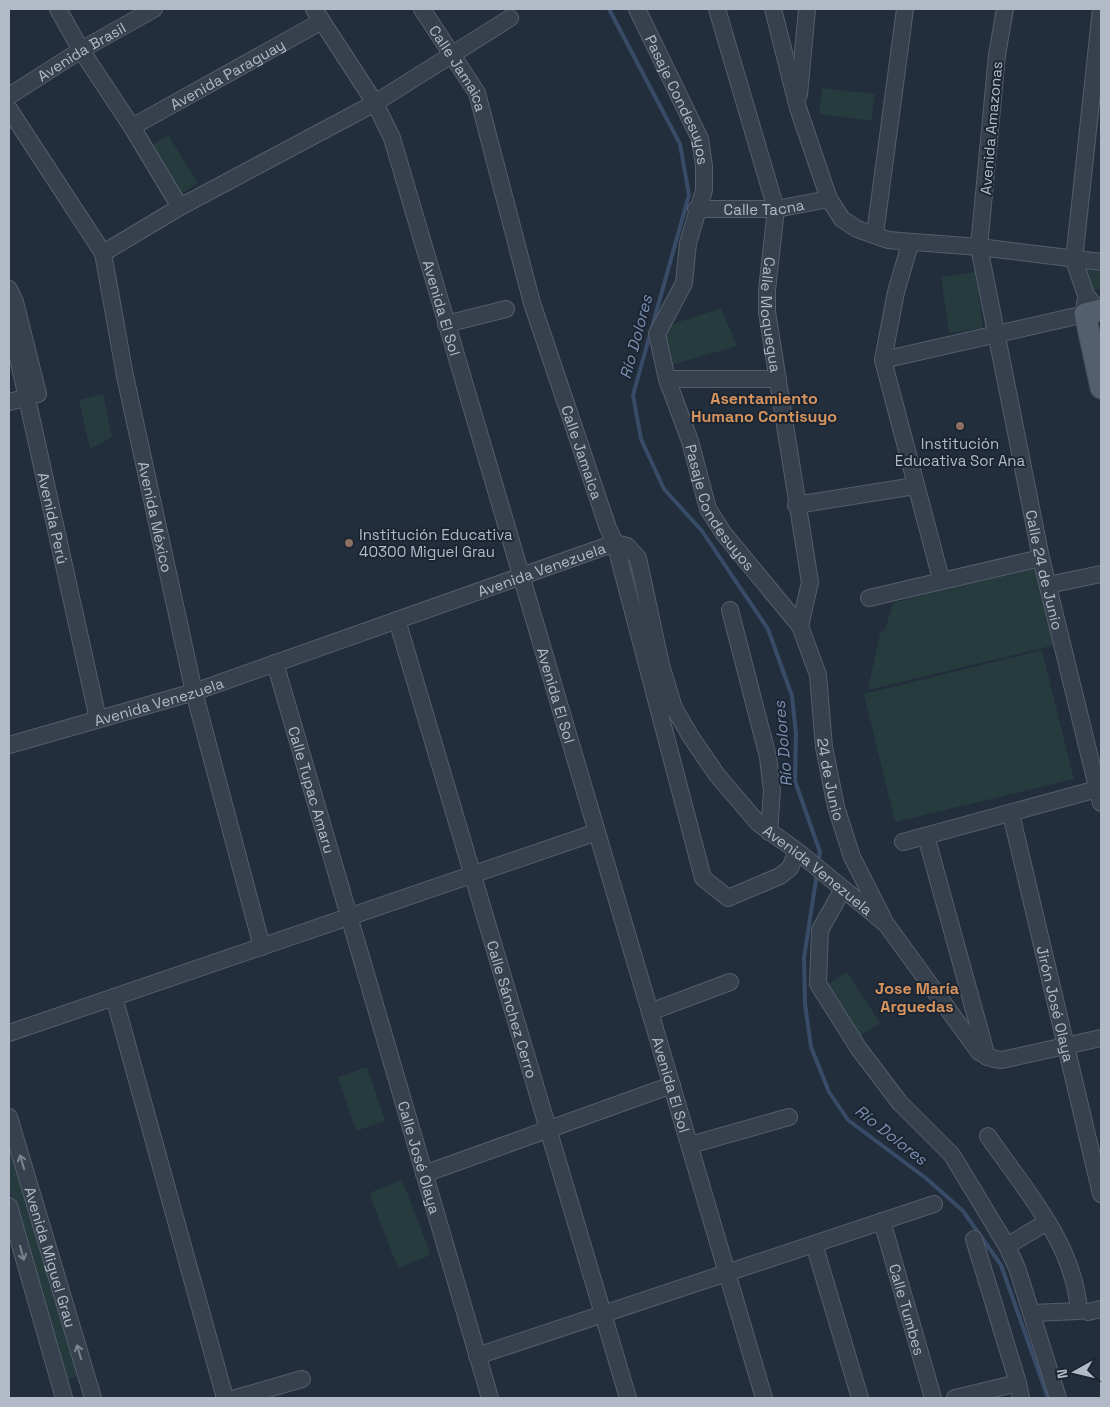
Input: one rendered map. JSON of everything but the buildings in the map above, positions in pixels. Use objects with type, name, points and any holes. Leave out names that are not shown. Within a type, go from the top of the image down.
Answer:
[{"type":"main road","points":[[1094,310],[1101,388]]},
{"type":"street","points":[[58,9],[81,50],[132,127],[180,208]]},
{"type":"street","name":"Avenida Brasil","points":[[9,96],[81,50],[154,9]]},
{"type":"street","name":"Calle Jamaica","points":[[422,9],[454,55],[477,93],[509,222],[532,303],[608,528],[615,543],[703,878],[728,898],[780,876],[790,868],[799,854]]},
{"type":"street","name":"Pasaje Condesuyos","points":[[637,9],[700,139],[704,190],[696,209],[688,243],[684,283],[657,334],[667,379],[690,441],[708,509],[724,534],[800,626]]},
{"type":"street","name":"Calle Moquegua","points":[[717,9],[776,209],[767,298],[796,505],[810,582],[800,626]]},
{"type":"street","points":[[772,9],[798,108],[830,199],[842,219],[857,229],[888,240],[910,244],[980,247],[1101,262]]},
{"type":"street","points":[[798,108],[807,9]]},
{"type":"street","points":[[875,234],[905,9]]},
{"type":"street","name":"Avenida Amazonas","points":[[995,335],[980,247],[997,55],[1005,9]]},
{"type":"street","points":[[883,360],[1094,310],[1074,260],[1101,9]]},
{"type":"street","name":"Avenida El Sol","points":[[318,15],[375,103],[392,138],[764,1398]]},
{"type":"street","name":"Avenida Paraguay","points":[[132,127],[318,15]]},
{"type":"street","points":[[103,253],[180,208],[375,103],[510,18]]},
{"type":"street","name":"Avenida México","points":[[9,109],[103,253],[125,376],[194,692],[262,947]]},
{"type":"street","name":"Calle Tacna","points":[[696,209],[776,209],[830,199]]},
{"type":"street","points":[[910,244],[896,292],[883,360],[941,579]]},
{"type":"street","points":[[9,289],[15,302],[32,396],[9,402]]},
{"type":"street","points":[[446,324],[506,309]]},
{"type":"street","name":"Avenida Perú","points":[[9,317],[32,396],[98,719]]},
{"type":"street","name":"Calle 24 de Junio","points":[[995,335],[1041,558],[1100,793]]},
{"type":"street","points":[[667,379],[778,379]]},
{"type":"street","points":[[796,505],[915,486]]},
{"type":"street","name":"Avenida Venezuela","points":[[9,745],[194,692],[615,543],[627,546],[638,558],[661,665],[674,708],[691,738],[717,775],[758,823],[839,885],[886,924],[974,1045],[991,1058]]},
{"type":"street","points":[[869,598],[941,579],[1041,558]]},
{"type":"street","points":[[1048,585],[1101,574]]},
{"type":"street","points":[[730,610],[768,757],[772,791],[769,832]]},
{"type":"street","name":"Calle Sánchez Cerro","points":[[397,620],[628,1398]]},
{"type":"street","name":"24 de Junio","points":[[800,626],[818,675],[824,747],[836,807],[852,857],[886,924]]},
{"type":"street","name":"Calle Tupac Amaru","points":[[275,663],[349,917]]},
{"type":"street","points":[[903,842],[1100,793]]},
{"type":"street","name":"Jirón José Olaya","points":[[1011,814],[1101,1194]]},
{"type":"street","points":[[9,1033],[597,832]]},
{"type":"street","points":[[926,836],[991,1058],[1012,1058],[1101,1038]]},
{"type":"street","points":[[839,885],[820,930],[818,984],[859,1049],[900,1103],[952,1154],[1007,1246],[1017,1268],[1058,1398]]},
{"type":"street","name":"Calle José Olaya","points":[[349,917],[490,1398]]},
{"type":"street","points":[[650,1012],[730,982]]},
{"type":"street","points":[[114,997],[225,1398]]},
{"type":"street","points":[[424,1174],[672,1085]]},
{"type":"street","name":"Avenida Miguel Grau","points":[[9,1117],[93,1398]]},
{"type":"street","points":[[690,1145],[789,1117]]},
{"type":"street","points":[[988,1136],[1047,1222],[1070,1264],[1079,1311],[1032,1313]]},
{"type":"street","points":[[477,1356],[934,1204]]},
{"type":"street","name":"Avenida Miguel Grau","points":[[10,1217],[64,1398]]},
{"type":"street","name":"Calle Tumbes","points":[[882,1221],[933,1398]]},
{"type":"street","points":[[1007,1246],[1047,1222]]},
{"type":"street","points":[[955,1398],[1020,1391],[974,1239]]},
{"type":"street","points":[[814,1244],[860,1398]]},
{"type":"street","points":[[236,1398],[302,1378]]},
{"type":"green space","points":[[822,88],[875,94],[871,121],[819,114]]},
{"type":"green space","points":[[168,135],[198,183],[175,198],[145,150]]},
{"type":"green space","points":[[1085,270],[1101,272],[1101,288],[1087,292]]},
{"type":"green space","points":[[976,272],[983,328],[949,333],[941,277]]},
{"type":"green space","points":[[721,308],[737,346],[671,365],[663,327]]},
{"type":"green space","points":[[103,394],[112,437],[90,449],[79,400]]},
{"type":"green space","points":[[1037,565],[1055,645],[868,690],[880,633],[885,630],[893,603]]},
{"type":"green space","points":[[1042,650],[1074,779],[895,822],[864,694]]},
{"type":"green space","points":[[847,972],[880,1023],[858,1038],[825,986]]},
{"type":"green space","points":[[367,1067],[385,1121],[356,1131],[338,1077]]},
{"type":"green space","points":[[9,1137],[80,1375],[66,1380],[9,1188]]},
{"type":"green space","points":[[402,1180],[431,1255],[398,1268],[369,1193]]},
{"type":"waterway","name":"Río Dolores","points":[[609,9],[680,144],[689,195],[633,395],[641,439],[664,489],[702,531],[768,629],[792,696],[796,734],[795,781],[820,852],[818,861]]},
{"type":"waterway","name":"Río Dolores","points":[[817,873],[804,958],[805,1004],[811,1047],[829,1092],[848,1120],[927,1179],[963,1211],[1001,1265],[1048,1398]]},
{"type":"place","name":"Institución Educativa Sor Ana","points":[[960,426]]},
{"type":"place","name":"Institución Educativa 40300 Miguel Grau","points":[[349,543]]},
{"type":"district","name":"Asentamiento Humano Contisuyo","points":[[764,407]]},
{"type":"district","name":"Jose María Arguedas","points":[[917,997]]}]
